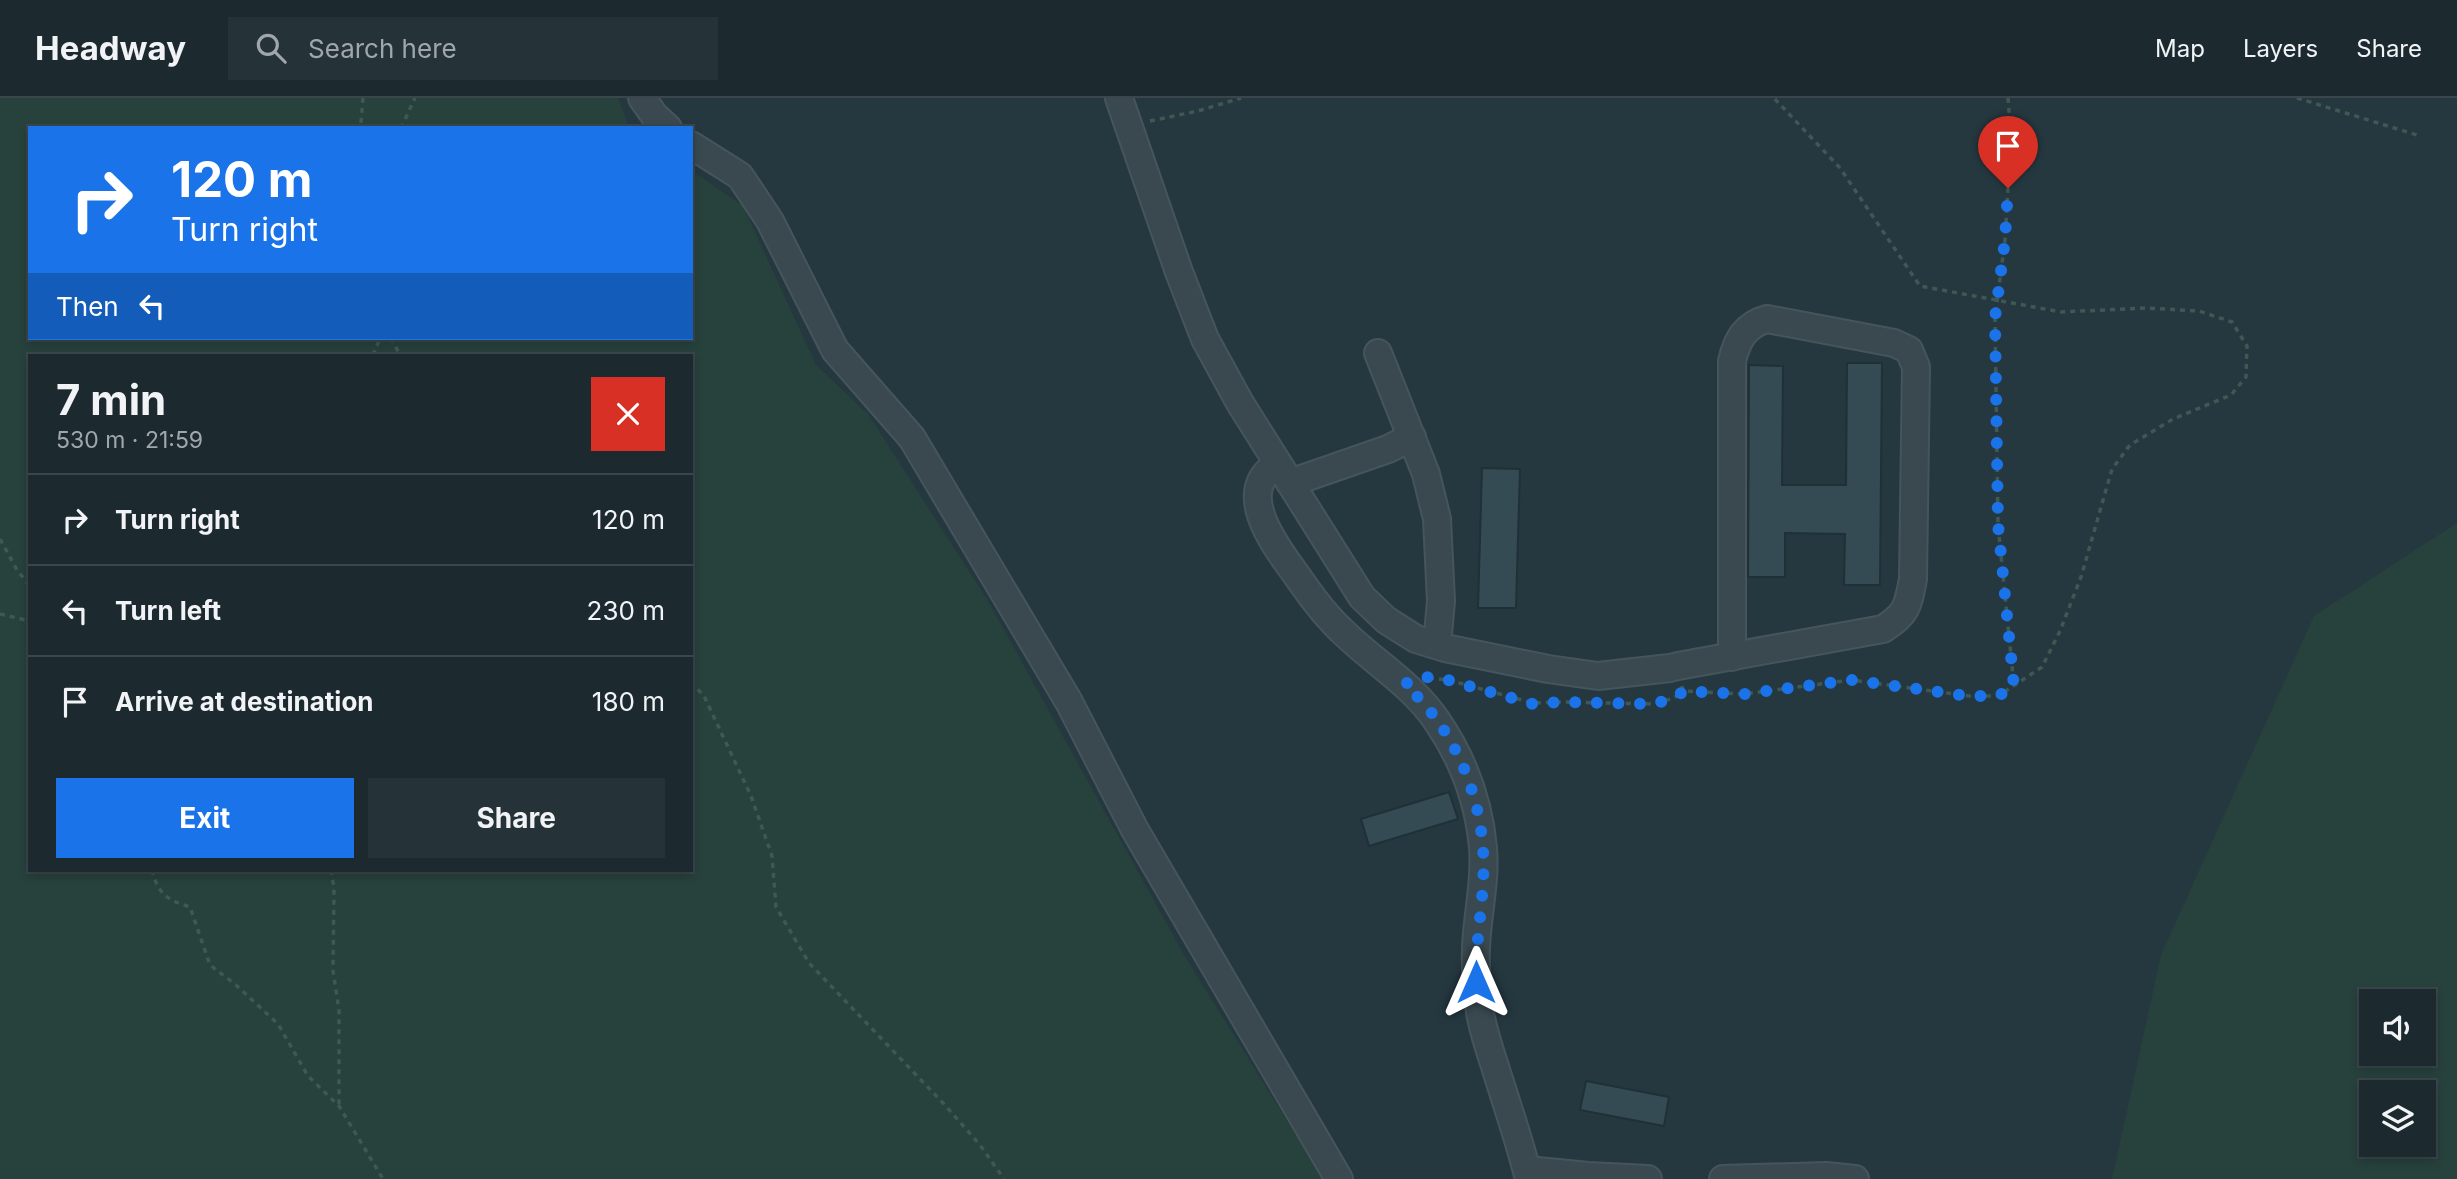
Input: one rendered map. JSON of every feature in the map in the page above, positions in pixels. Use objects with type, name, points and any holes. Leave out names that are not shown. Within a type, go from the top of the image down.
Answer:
[{"type":"street","points":[[642,98],[666,126]]},
{"type":"street","points":[[1119,98],[1205,339],[1240,403],[1362,597],[1386,620],[1416,639],[1548,669],[1598,676],[1681,679],[1732,657],[1883,629],[1899,619],[1909,602],[1913,579],[1916,368],[1909,351],[1894,343],[1767,319],[1753,323],[1736,342],[1732,361],[1732,657]]},
{"type":"street","points":[[693,146],[740,176],[771,221],[835,350],[912,438],[1069,702],[1135,830],[1339,1179]]},
{"type":"street","points":[[1378,353],[1426,474],[1437,519],[1441,601],[1437,645]]},
{"type":"street","points":[[1412,437],[1388,449],[1284,473],[1269,469],[1262,479],[1258,494],[1260,516],[1273,541],[1318,606],[1342,632],[1404,684],[1434,717],[1448,738],[1471,788],[1483,849],[1476,948],[1480,1016],[1528,1174],[1648,1179]]},
{"type":"street","points":[[1723,1179],[1792,1176],[1855,1179]]},
{"type":"path","points":[[362,126],[363,98]]},
{"type":"path","points":[[402,126],[415,98]]},
{"type":"path","points":[[1128,125],[1198,111],[1241,98]]},
{"type":"path","points":[[1404,684],[1425,677],[1448,680],[1533,704],[1653,704],[1674,698],[1681,679],[1744,694],[1851,680],[1969,696],[1998,696],[2042,667],[2060,631],[2081,577],[2112,469],[2130,445],[2173,419],[2231,395],[2246,377],[2247,346],[2232,322],[2199,311],[2146,308],[2061,312],[1920,286],[1840,168],[1774,98]]},
{"type":"path","points":[[2008,98],[2011,136],[2005,240],[1995,318],[1998,524],[2014,687]]},
{"type":"path","points":[[2297,98],[2417,135]]},
{"type":"path","points":[[0,539],[17,570],[28,584]]},
{"type":"path","points":[[0,614],[28,621]]},
{"type":"path","points":[[693,684],[704,696],[748,787],[772,856],[776,907],[809,963],[944,1104],[981,1145],[1004,1179]]},
{"type":"path","points":[[152,872],[156,886],[171,901],[190,907],[210,965],[278,1024],[308,1076],[340,1106],[383,1179]]},
{"type":"path","points":[[331,872],[334,888],[334,971],[339,1010],[340,1106]]},
{"type":"green space","points":[[0,98],[618,98],[630,126],[28,126],[28,340],[693,340],[693,171],[743,206],[816,365],[868,414],[988,601],[1183,953],[1323,1179],[0,1179]]},
{"type":"green space","points":[[2457,523],[2457,1179],[2112,1179],[2161,955],[2314,616]]},
{"type":"building","points":[[1847,363],[1882,363],[1880,585],[1844,585],[1845,534],[1785,533],[1785,577],[1748,577],[1749,365],[1783,366],[1782,485],[1846,485]]},
{"type":"building","points":[[1482,468],[1520,469],[1516,608],[1478,608]]},
{"type":"building","points":[[1449,792],[1458,819],[1369,846],[1361,819]]},
{"type":"building","points":[[1586,1081],[1669,1097],[1664,1126],[1580,1110]]},
{"type":"route","points":[[1476,982],[1483,849],[1475,802],[1455,748],[1434,717],[1404,684],[1425,677],[1448,680],[1533,704],[1653,704],[1674,698],[1684,691],[1744,694],[1851,680],[1969,696],[1998,696],[2014,687],[1998,524],[1995,318],[2005,240],[2008,188]]}]
